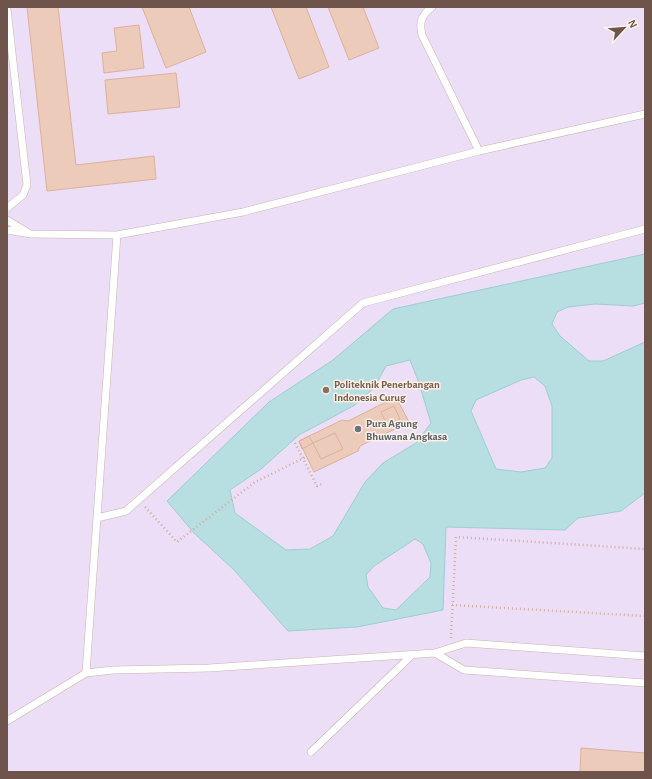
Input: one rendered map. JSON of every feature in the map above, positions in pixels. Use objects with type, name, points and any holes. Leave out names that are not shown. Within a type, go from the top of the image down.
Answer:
[{"type":"lane","points":[[432,7],[425,13],[420,24],[422,35],[479,151]]},
{"type":"lane","points":[[7,9],[27,185],[23,195],[7,208]]},
{"type":"lane","points":[[7,230],[31,234],[117,234],[243,212],[479,151],[645,114]]},
{"type":"lane","points":[[7,220],[31,234]]},
{"type":"lane","points":[[97,518],[126,511],[363,303],[645,229]]},
{"type":"lane","points":[[86,673],[117,234]]},
{"type":"lane","points":[[7,721],[86,673],[113,670],[209,668],[412,655],[435,653],[466,643],[645,656]]},
{"type":"lane","points":[[435,653],[464,670],[645,683]]},
{"type":"lane","points":[[311,752],[412,655]]},
{"type":"path","points":[[295,443],[305,458],[317,486],[322,484]]},
{"type":"path","points":[[139,500],[177,542],[256,482],[305,458]]},
{"type":"path","points":[[450,648],[456,537],[645,549]]},
{"type":"path","points":[[452,604],[645,616]]},
{"type":"shaded area","name":"Politeknik Penerbangan Indonesia Curug","points":[[7,7],[645,7],[645,772],[7,772]]},
{"type":"water","points":[[645,254],[645,303],[633,306],[595,304],[568,307],[557,312],[552,324],[560,336],[589,361],[603,361],[645,342],[645,493],[621,511],[578,518],[565,530],[446,527],[443,610],[357,627],[288,631],[234,570],[194,533],[167,501],[269,402],[333,360],[393,309]],"holes":[[[410,360],[419,383],[431,423],[416,443],[383,463],[365,482],[333,536],[310,549],[286,550],[235,513],[230,490],[261,469],[299,435],[355,405],[374,388],[386,366]],[[534,377],[545,386],[552,406],[552,458],[545,468],[521,472],[496,469],[471,411],[476,400],[521,380]],[[415,539],[423,544],[431,563],[430,577],[396,610],[383,608],[368,587],[366,575],[374,566]]]},
{"type":"building","points":[[27,7],[58,7],[76,165],[154,156],[156,179],[47,191]]},
{"type":"building","points":[[142,7],[189,7],[206,52],[166,68]]},
{"type":"building","points":[[271,7],[306,7],[329,67],[299,79]]},
{"type":"building","points":[[328,7],[363,7],[379,48],[349,60]]},
{"type":"building","points":[[139,25],[144,68],[104,73],[102,53],[117,51],[114,28]]},
{"type":"building","points":[[176,73],[180,107],[108,114],[105,80]]},
{"type":"building","name":"Pura Agung Bhuwana Angkasa","points":[[396,397],[409,422],[360,446],[358,451],[314,472],[299,441],[342,420],[348,421]]},
{"type":"building","points":[[394,406],[400,419],[387,425],[381,412]]},
{"type":"building","points":[[335,433],[343,449],[321,459],[313,443]]},
{"type":"building","points":[[309,436],[313,443],[302,449],[299,441]]},
{"type":"building","points":[[581,748],[645,753],[645,772],[580,772]]},
{"type":"place","name":"Politeknik Penerbangan Indonesia Curug","points":[[326,390]]},
{"type":"place","name":"Pura Agung Bhuwana Angkasa","points":[[358,429]]}]
